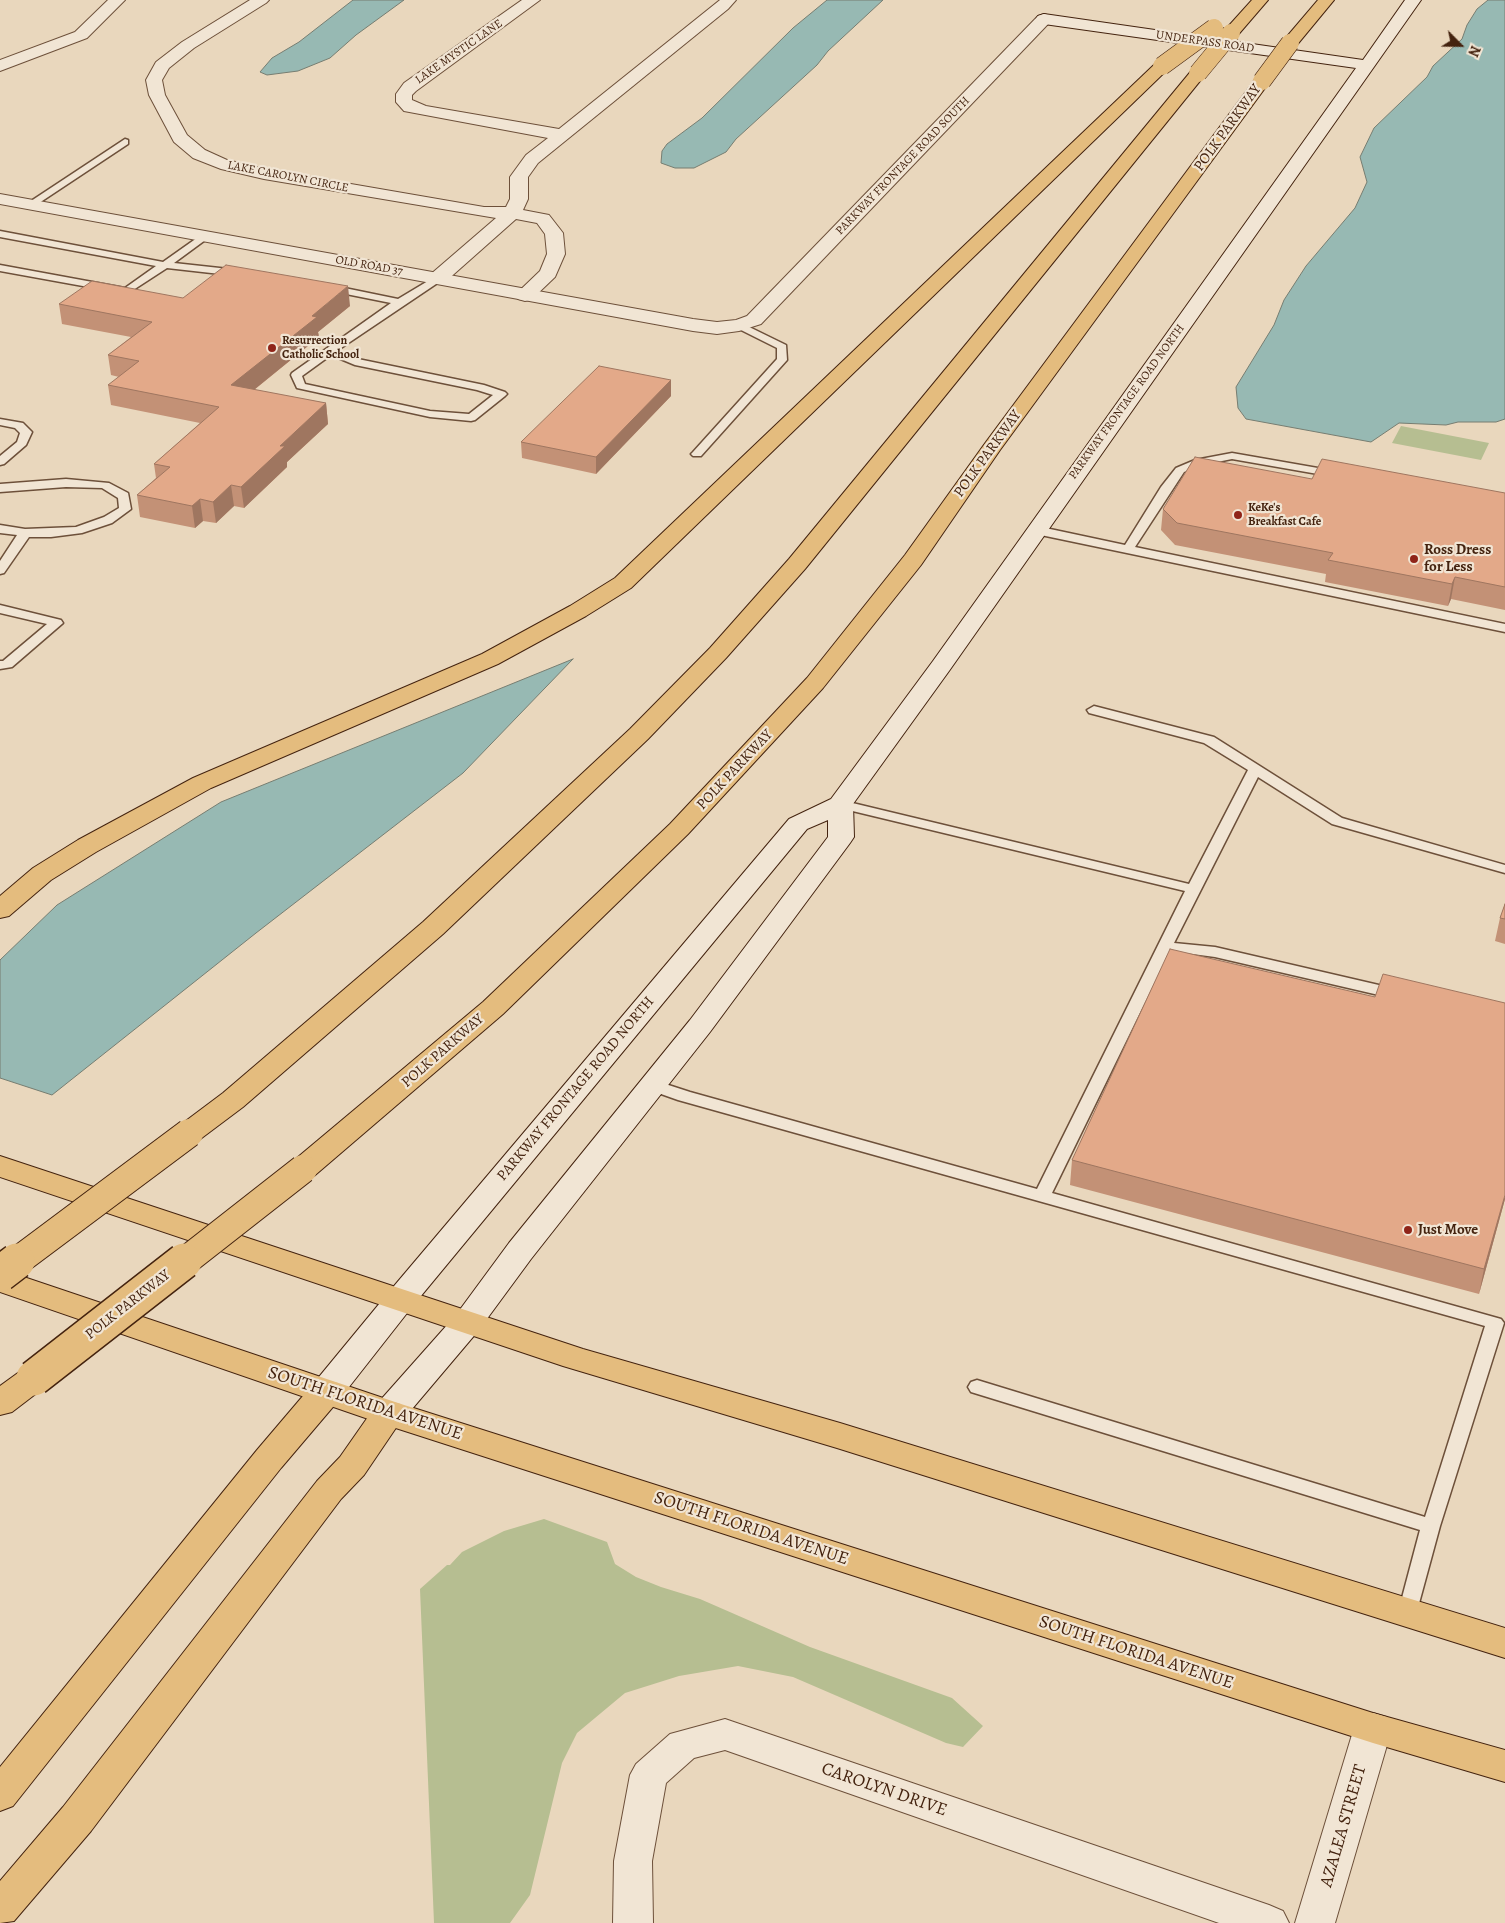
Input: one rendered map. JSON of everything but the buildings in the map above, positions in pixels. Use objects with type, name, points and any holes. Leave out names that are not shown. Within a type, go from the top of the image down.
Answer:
[{"type":"main road","points":[[0,910],[42,874],[87,846],[202,783],[490,659],[578,611],[623,582],[1162,66],[1214,28],[1246,0]]},
{"type":"main road","points":[[0,1274],[189,1133],[247,1087],[433,928],[632,741],[718,653],[797,564],[1198,73],[1260,0]]},
{"type":"main road","name":"POLK PARKWAY","points":[[0,1403],[303,1169],[507,994],[679,829],[815,683],[913,560],[994,446],[1262,80],[1326,0]]},
{"type":"main road","points":[[0,1166],[574,1358],[840,1436],[1505,1643]]},
{"type":"main road","name":"SOUTH FLORIDA AVENUE","points":[[0,1280],[389,1413],[1373,1728],[1505,1766]]},
{"type":"main road","points":[[0,1795],[269,1459],[326,1392]]},
{"type":"main road","points":[[0,1909],[77,1819],[329,1490],[352,1466],[389,1413]]},
{"type":"street","points":[[1,64],[81,35],[117,0]]},
{"type":"street","name":"LAKE CAROLYN CIRCLE","points":[[261,0],[188,45],[162,65],[154,80],[158,95],[180,138],[199,154],[221,164],[264,174],[484,212],[512,213],[543,219],[554,233],[556,254],[548,273],[525,295]]},
{"type":"street","name":"LAKE MYSTIC LANE","points":[[532,0],[410,87],[404,94],[404,102],[426,111],[563,134]]},
{"type":"street","points":[[438,278],[512,213],[519,199],[519,177],[532,160],[728,0]]},
{"type":"street","name":"PARKWAY FRONTAGE ROAD NORTH","points":[[326,1392],[400,1300],[798,824],[840,804],[941,666],[1413,0]]},
{"type":"street","name":"PARKWAY FRONTAGE ROAD SOUTH","points":[[739,325],[754,320],[1058,5]]},
{"type":"street","name":"UNDERPASS ROAD","points":[[1044,19],[1366,65]]},
{"type":"street","name":"OLD ROAD 37","points":[[0,199],[701,326],[717,328],[739,325]]},
{"type":"street","points":[[389,1413],[467,1322],[520,1251],[700,1026],[841,837],[840,804]]},
{"type":"street","name":"AZALEA STREET","points":[[1316,1923],[1373,1728]]},
{"type":"street","name":"CAROLYN DRIVE","points":[[633,1923],[633,1861],[649,1775],[683,1745],[725,1734],[1269,1923]]},
{"type":"lane","points":[[30,205],[125,142]]},
{"type":"lane","points":[[0,234],[165,265],[248,274]]},
{"type":"lane","points":[[2,270],[127,291],[204,236]]},
{"type":"lane","points":[[331,351],[355,362],[480,387],[501,394],[471,418],[430,414],[301,386],[296,375],[400,302],[438,278]]},
{"type":"lane","points":[[323,287],[400,302]]},
{"type":"lane","points":[[697,454],[782,360],[782,347],[739,325]]},
{"type":"lane","points":[[0,422],[19,425],[26,432],[22,443],[0,462]]},
{"type":"lane","points":[[1128,549],[1167,487],[1180,470],[1198,462],[1232,456],[1346,476]]},
{"type":"lane","points":[[0,488],[66,483],[105,485],[124,496],[125,509],[108,520],[78,530],[25,533],[0,529]]},
{"type":"lane","points":[[1036,530],[1505,628]]},
{"type":"lane","points":[[0,570],[25,533]]},
{"type":"lane","points":[[0,609],[56,623],[7,664],[0,665]]},
{"type":"lane","points":[[1094,710],[1210,740],[1337,821],[1505,869]]},
{"type":"lane","points":[[1042,1196],[1193,889],[1255,769]]},
{"type":"lane","points":[[840,804],[1193,889]]},
{"type":"lane","points":[[1165,946],[1215,952],[1412,997]]},
{"type":"lane","points":[[653,1085],[684,1096],[1500,1323],[1431,1526],[1408,1613]]},
{"type":"lane","points":[[976,1387],[1431,1526]]},
{"type":"green space","points":[[1401,426],[1489,443],[1481,460],[1392,443]]},
{"type":"green space","points":[[544,1519],[607,1542],[615,1564],[636,1577],[700,1599],[810,1647],[952,1698],[983,1726],[963,1747],[946,1743],[793,1677],[738,1666],[679,1676],[625,1693],[577,1733],[562,1763],[530,1895],[510,1923],[434,1923],[420,1589],[447,1565],[450,1565],[462,1552],[504,1531]]},
{"type":"water","points":[[353,0],[404,0],[356,35],[330,58],[298,71],[267,75],[260,72],[272,58],[299,42]]},
{"type":"water","points":[[827,0],[883,0],[828,51],[817,65],[736,139],[726,152],[694,168],[675,168],[661,163],[662,151],[667,144],[702,118],[793,28]]},
{"type":"water","points":[[1488,0],[1505,0],[1505,419],[1496,422],[1458,422],[1446,425],[1399,423],[1371,442],[1246,419],[1238,408],[1236,387],[1274,325],[1284,300],[1306,266],[1355,208],[1367,182],[1360,157],[1374,128],[1427,77],[1433,66],[1462,39],[1467,25],[1477,9]]},
{"type":"water","points":[[573,659],[463,773],[256,933],[52,1095],[0,1078],[0,960],[57,905],[221,802]]},
{"type":"place","name":"Resurrection Catholic School","points":[[272,348]]},
{"type":"place","name":"KeKe's Breakfast Cafe","points":[[1238,515]]},
{"type":"place","name":"Ross Dress for Less","points":[[1414,559]]},
{"type":"place","name":"Just Move","points":[[1408,1230]]}]
